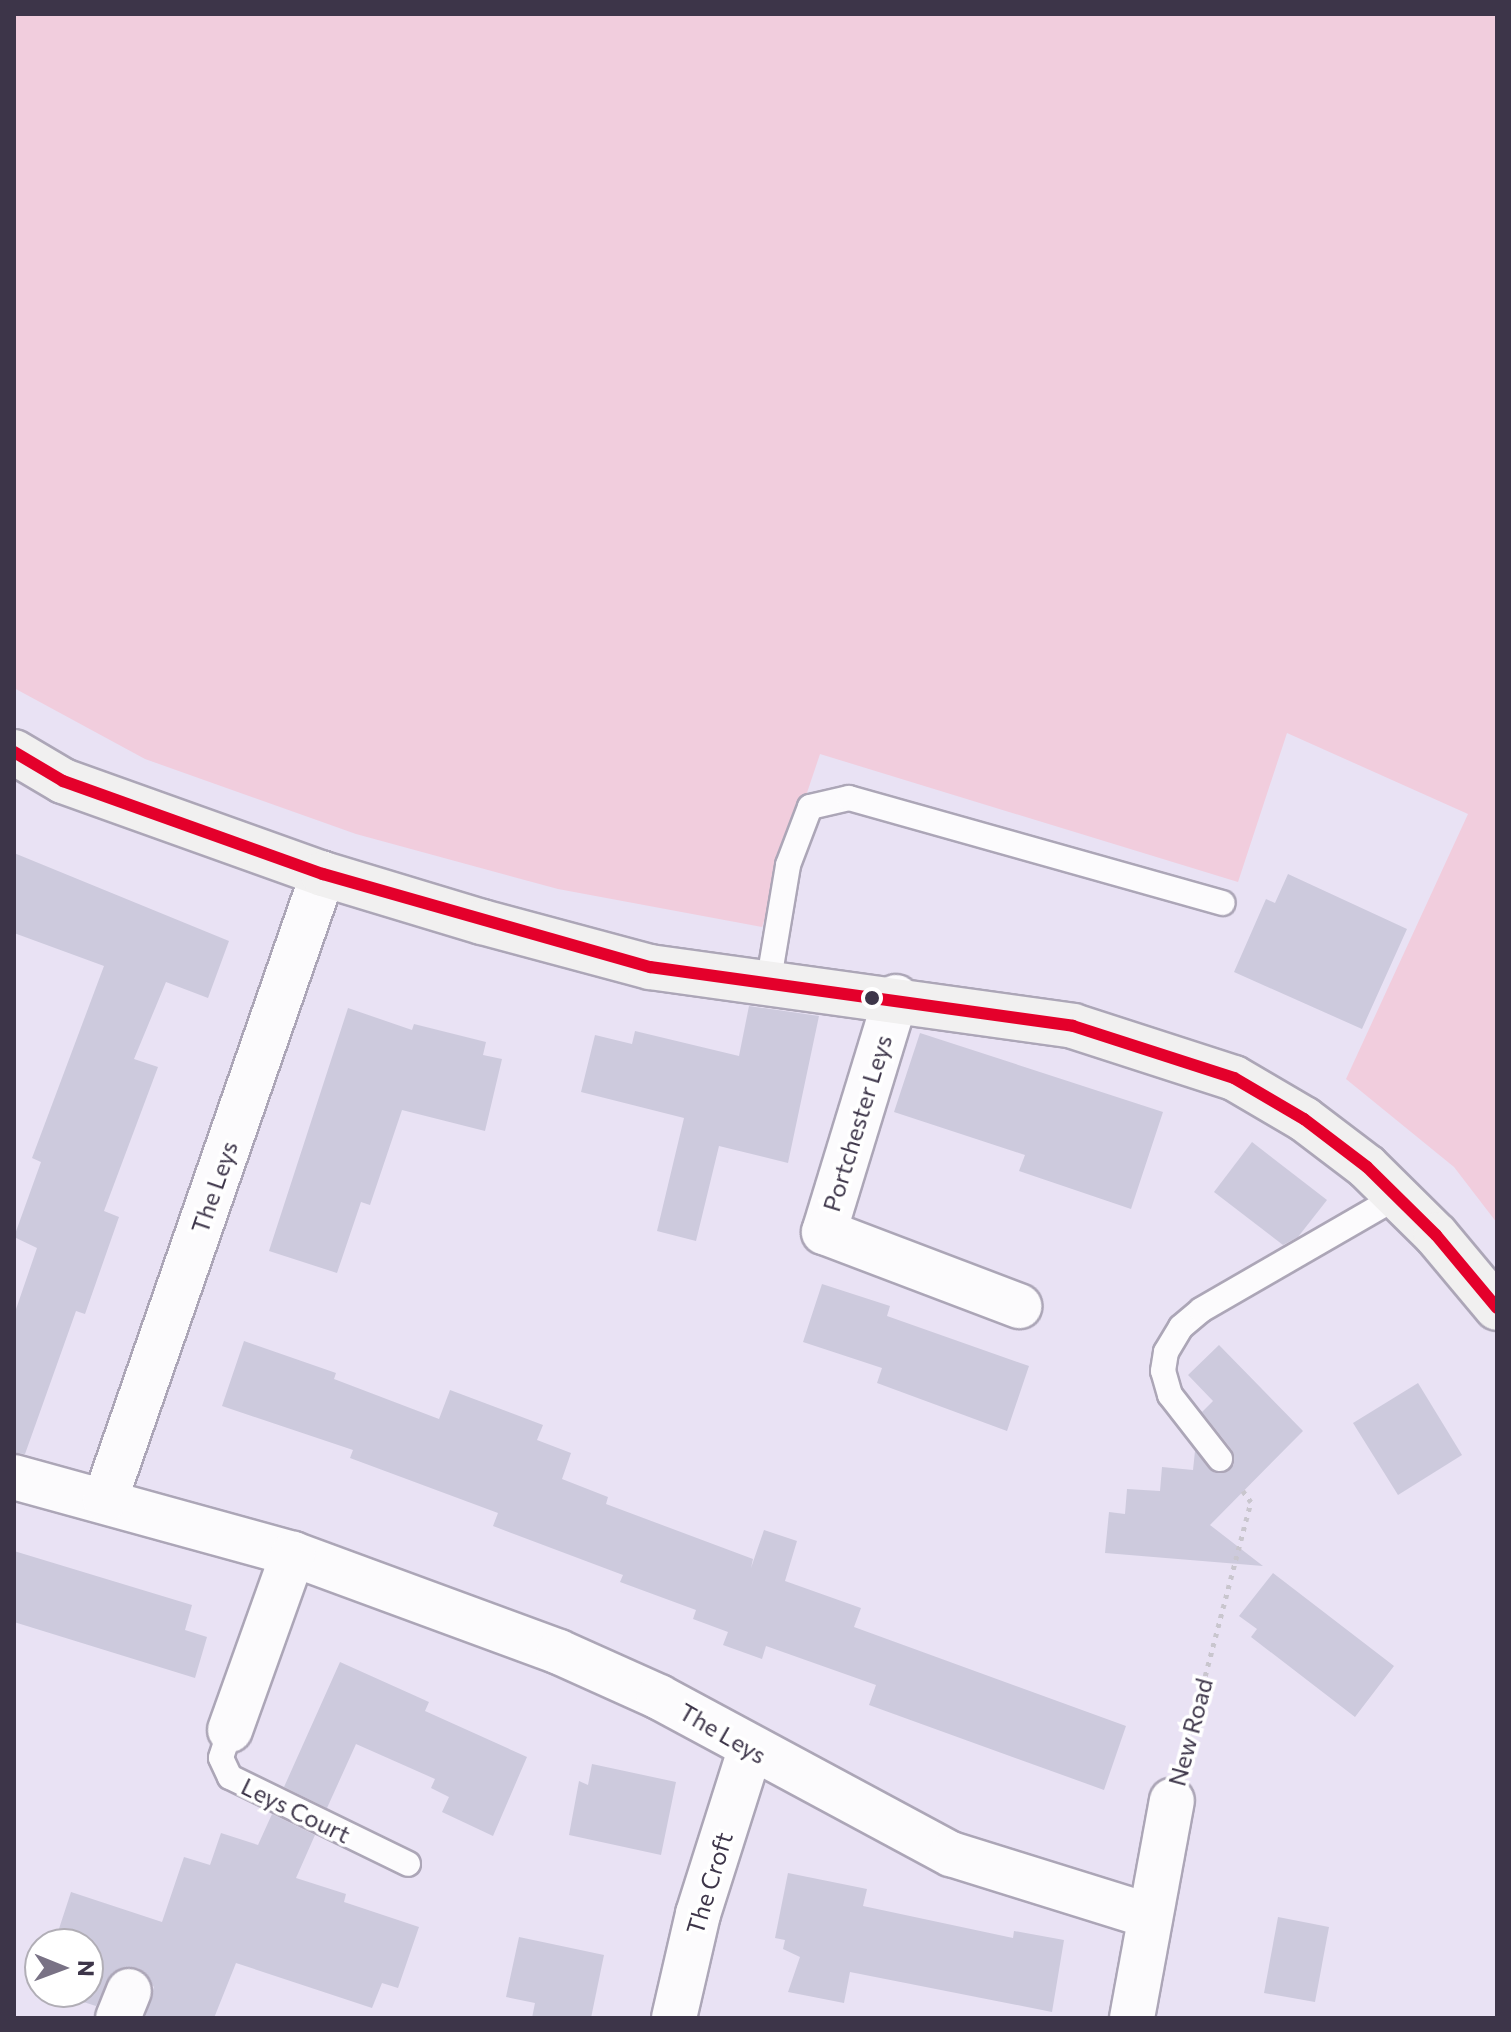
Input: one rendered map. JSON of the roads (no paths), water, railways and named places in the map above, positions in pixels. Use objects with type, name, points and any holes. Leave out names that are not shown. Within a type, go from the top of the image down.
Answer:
[{"type":"main road","points":[[14,752],[63,781],[323,874],[650,967],[768,985],[896,997],[1073,1026],[1234,1078],[1304,1119],[1397,1197],[1436,1235],[1497,1308]]},
{"type":"street","name":"The Leys","points":[[105,1500],[323,874]]},
{"type":"street","name":"Portchester Leys","points":[[896,997],[824,1232],[1019,1306]]},
{"type":"street","name":"The Leys","points":[[14,1477],[293,1554],[559,1652],[659,1697],[750,1750],[951,1854],[1150,1916]]},
{"type":"street","points":[[230,1730],[293,1554]]},
{"type":"street","name":"The Croft","points":[[674,2018],[698,1914],[750,1750]]},
{"type":"street","name":"New Road","points":[[1132,2018],[1172,1801]]},
{"type":"lane","points":[[768,985],[788,865],[810,807],[849,798],[1223,903]]},
{"type":"lane","points":[[1220,1459],[1170,1395],[1163,1371],[1166,1352],[1181,1327],[1201,1310],[1397,1197]]},
{"type":"lane","name":"Leys Court","points":[[230,1730],[221,1758],[230,1777],[408,1864]]}]
